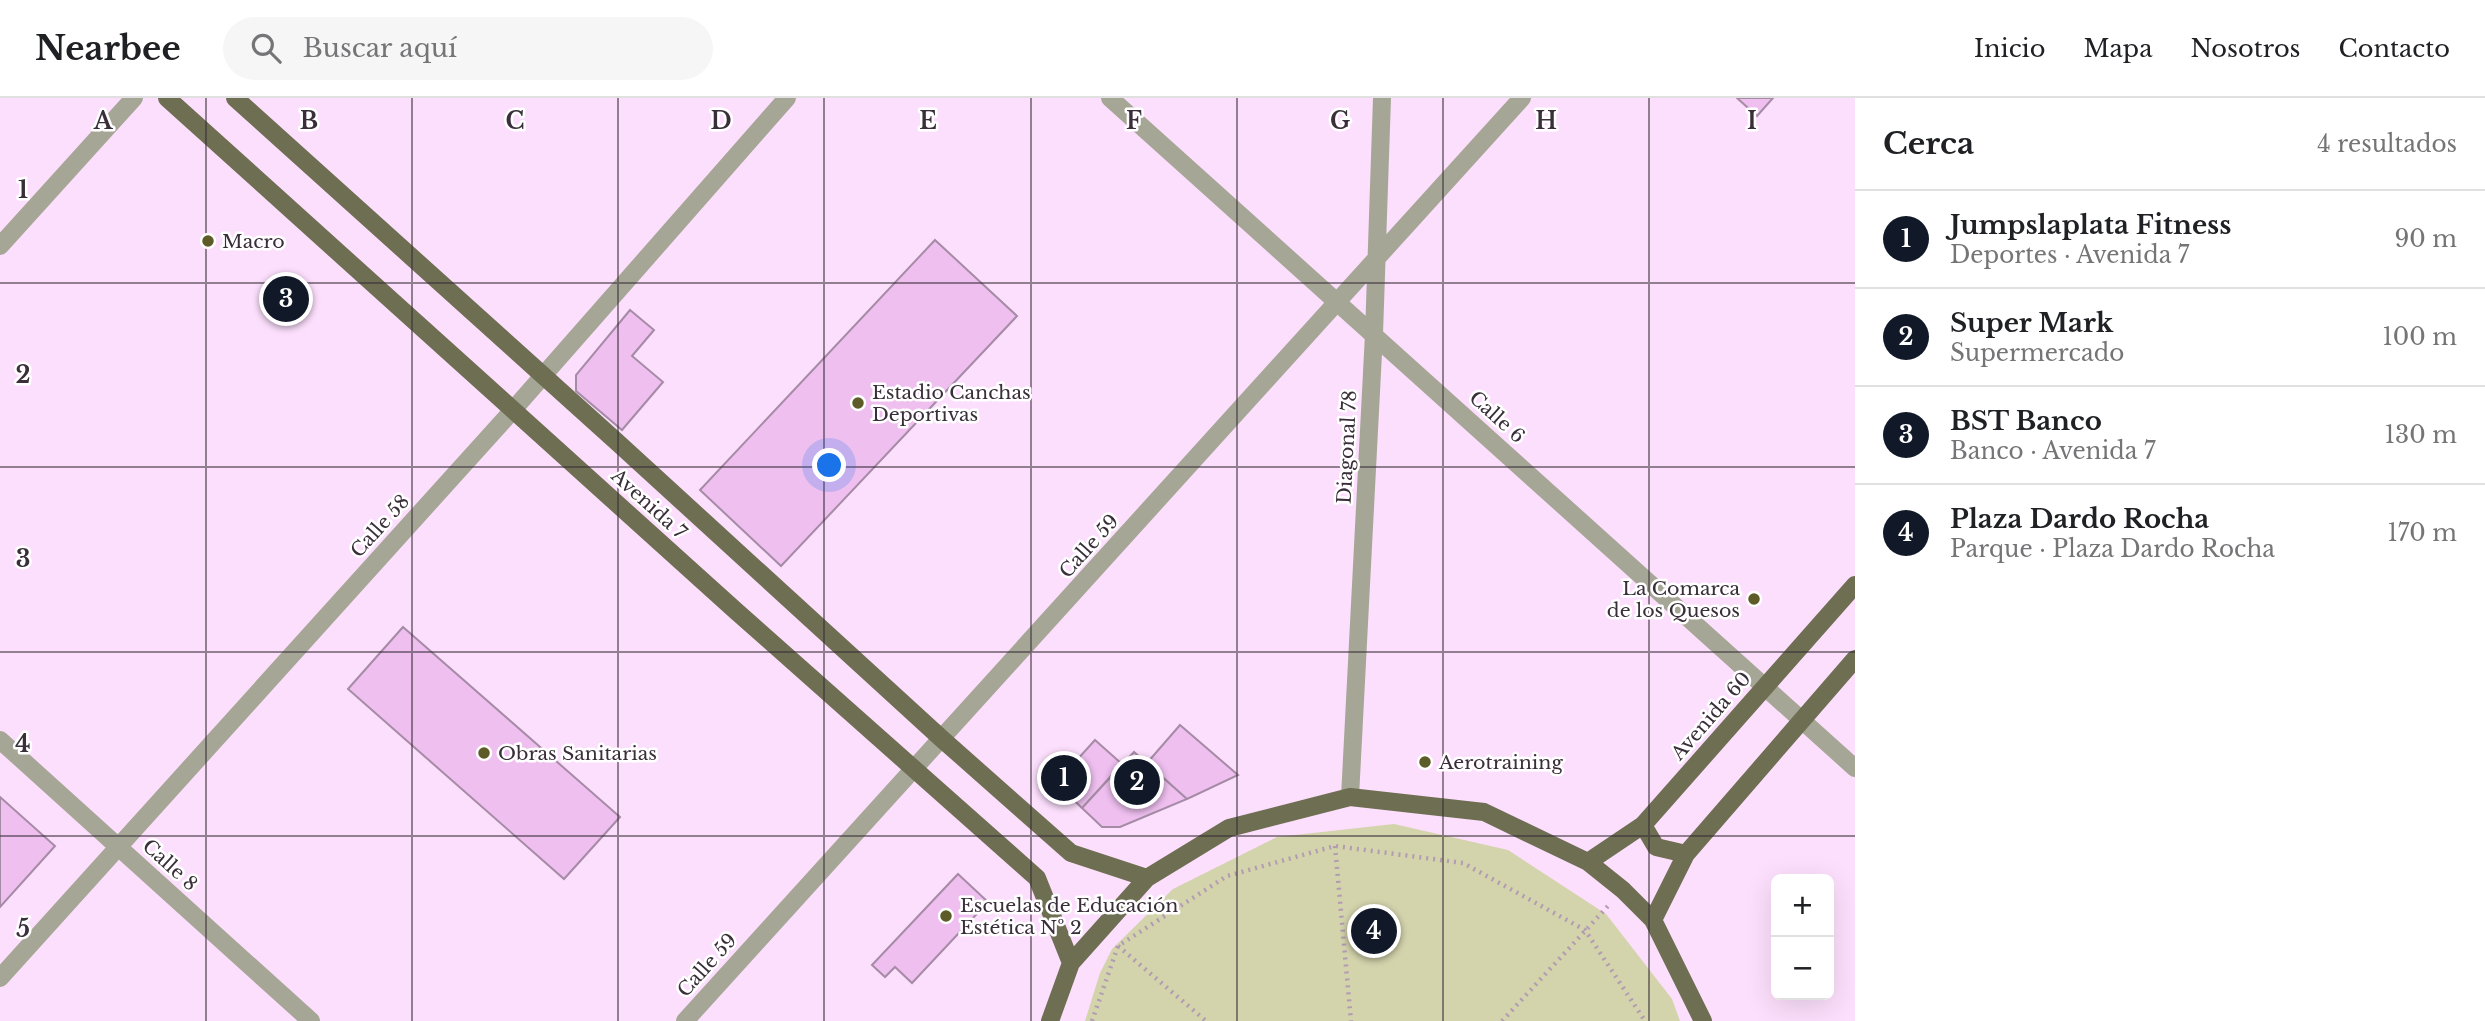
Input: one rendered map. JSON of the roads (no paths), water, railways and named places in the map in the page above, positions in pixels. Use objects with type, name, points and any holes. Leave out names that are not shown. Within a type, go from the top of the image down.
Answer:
[{"type":"main road","name":"Avenida 7","points":[[167,98],[1037,878],[1071,963]]},
{"type":"main road","name":"Avenida 7","points":[[235,98],[1071,853],[1147,878]]},
{"type":"main road","name":"Avenida 60","points":[[1588,862],[1643,825],[1855,585]]},
{"type":"main road","points":[[1653,920],[1686,855],[1855,659]]},
{"type":"main road","points":[[1050,1021],[1071,963],[1147,878],[1229,828],[1350,797],[1484,812],[1588,862],[1623,890],[1653,920],[1703,1021]]},
{"type":"main road","points":[[1643,825],[1656,847],[1686,855]]},
{"type":"street","points":[[0,246],[134,98]]},
{"type":"street","name":"Calle 58","points":[[0,978],[513,410],[787,98]]},
{"type":"street","name":"Calle 6","points":[[1110,98],[1855,768]]},
{"type":"street","name":"Diagonal 78","points":[[1350,797],[1374,334],[1382,98]]},
{"type":"street","name":"Calle 59","points":[[685,1021],[1522,98]]},
{"type":"street","name":"Calle 8","points":[[0,740],[311,1021]]},
{"type":"place","name":"Macro","points":[[208,241]]},
{"type":"place","name":"BST Banco","points":[[286,299]]},
{"type":"place","name":"Estadio Canchas Deportivas","points":[[858,403]]},
{"type":"place","name":"La Comarca de los Quesos","points":[[1754,599]]},
{"type":"place","name":"Obras Sanitarias","points":[[484,753]]},
{"type":"place","name":"Aerotraining","points":[[1425,762]]},
{"type":"place","name":"Jumpslaplata Fitness","points":[[1064,778]]},
{"type":"place","name":"Super Mark","points":[[1137,782]]},
{"type":"place","name":"Escuelas de Educación Estética Nº 2","points":[[946,916]]},
{"type":"place","name":"Plaza Dardo Rocha","points":[[1374,931]]}]
